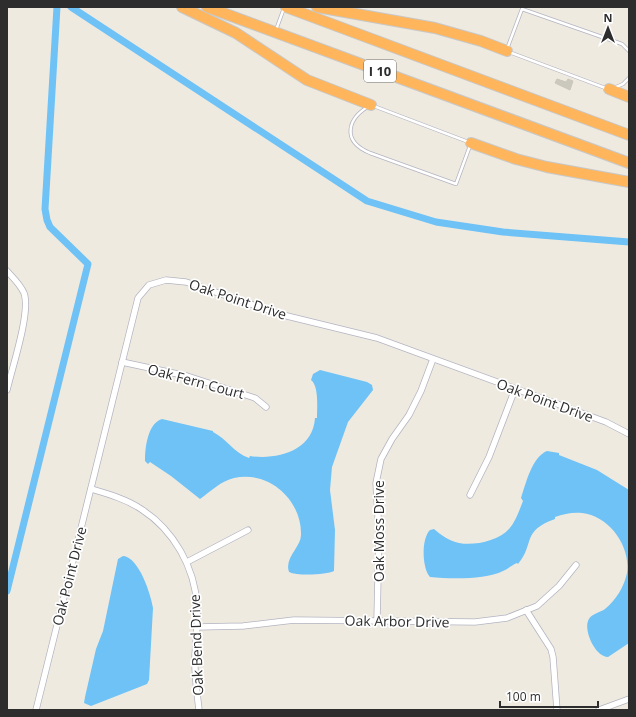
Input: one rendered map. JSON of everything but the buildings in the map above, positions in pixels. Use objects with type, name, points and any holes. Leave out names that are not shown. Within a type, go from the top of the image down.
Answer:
[{"type":"highway","points":[[182,7],[236,33],[307,80],[371,106]]},
{"type":"highway","name":"I 10","points":[[207,7],[629,163]]},
{"type":"highway","name":"I 10","points":[[285,7],[629,135]]},
{"type":"highway","points":[[317,7],[435,28],[507,51]]},
{"type":"highway","points":[[609,89],[629,97]]},
{"type":"highway","points":[[471,143],[516,159],[547,167],[629,182]]},
{"type":"street","points":[[7,271],[19,284],[24,294],[26,303],[24,320],[7,390]]},
{"type":"street","name":"Oak Point Drive","points":[[36,710],[138,298],[149,285],[166,280],[186,282],[283,315],[377,338],[606,422],[629,434]]},
{"type":"street","name":"Oak Moss Drive","points":[[377,620],[379,541],[376,483],[381,459],[392,439],[409,415],[421,391],[433,359]]},
{"type":"street","name":"Oak Fern Court","points":[[122,362],[187,376],[255,398],[266,407]]},
{"type":"street","points":[[470,495],[489,457],[515,389]]},
{"type":"street","name":"Oak Bend Drive","points":[[90,489],[116,497],[142,510],[169,535],[187,562],[195,590],[197,627],[196,681],[199,710]]},
{"type":"street","points":[[187,562],[248,530]]},
{"type":"street","name":"Oak Arbor Drive","points":[[197,627],[243,626],[294,620],[475,622],[508,618],[537,606],[559,586],[576,565]]},
{"type":"street","points":[[526,610],[551,649],[554,657],[557,710]]},
{"type":"street","points":[[599,710],[629,699]]},
{"type":"lane","points":[[275,32],[285,7]]},
{"type":"lane","points":[[629,51],[622,44],[522,9],[507,51],[609,89],[623,84],[629,78]]},
{"type":"lane","points":[[371,106],[471,143],[456,184],[364,150],[353,141],[351,129],[354,118],[358,113],[371,106]]},
{"type":"water","points":[[320,370],[367,382],[372,385],[373,390],[348,422],[332,467],[330,490],[335,530],[334,571],[319,574],[298,574],[289,572],[288,567],[300,539],[300,522],[296,510],[281,490],[271,483],[259,479],[247,477],[234,478],[220,484],[200,499],[171,476],[150,462],[148,464],[145,461],[146,449],[150,430],[157,421],[162,419],[213,431],[239,453],[249,458],[250,456],[271,456],[292,451],[301,446],[308,438],[313,429],[315,418],[317,418],[316,392],[314,383],[311,380],[313,374]]},
{"type":"water","points":[[547,451],[559,453],[559,455],[597,470],[629,490],[629,643],[608,657],[603,656],[595,648],[589,637],[587,625],[589,619],[593,615],[605,609],[622,588],[627,573],[627,563],[622,543],[616,534],[609,526],[592,515],[582,513],[565,514],[555,517],[555,519],[537,528],[530,538],[523,557],[518,564],[517,563],[496,574],[467,578],[430,577],[425,567],[424,546],[427,534],[430,530],[434,529],[445,538],[455,542],[472,544],[486,542],[499,537],[509,529],[523,501],[521,498],[530,471],[537,459]]},
{"type":"water","points":[[123,556],[129,558],[139,569],[147,586],[152,602],[153,608],[149,680],[147,684],[91,706],[84,703],[85,697],[96,649],[103,631],[118,559]]},
{"type":"waterway","points":[[7,591],[88,264],[50,227],[45,209],[57,7]]},
{"type":"waterway","points":[[71,7],[367,201],[436,222],[503,232],[629,242]]}]
